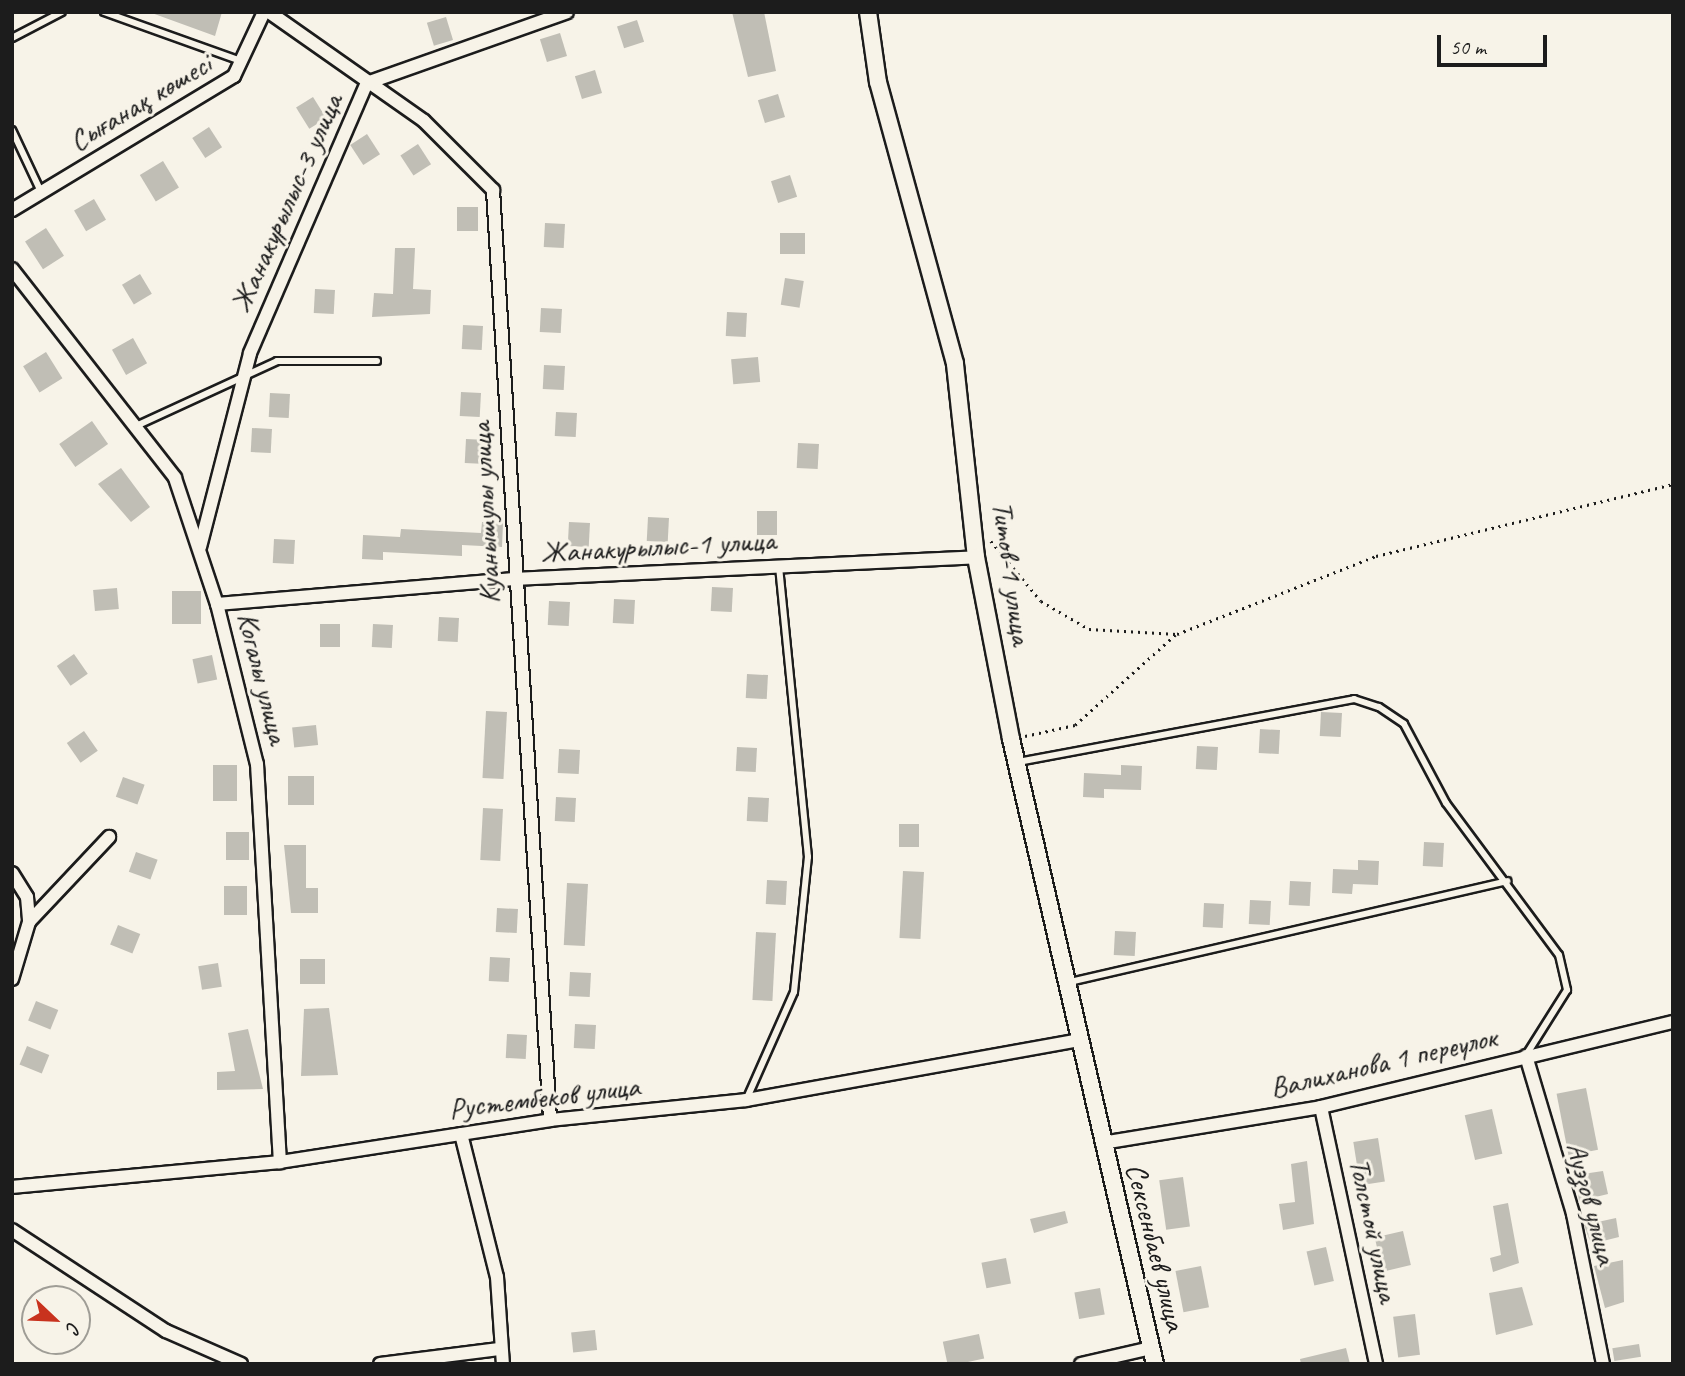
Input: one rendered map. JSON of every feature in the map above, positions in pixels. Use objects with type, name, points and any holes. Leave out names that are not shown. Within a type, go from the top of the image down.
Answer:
[{"type":"street","name":"Сығанақ көшесі","points":[[12,210],[234,76],[267,12]]},
{"type":"street","name":"Куанышулы улица","points":[[267,12],[424,121],[493,190],[514,579],[550,1120]]},
{"type":"street","name":"Жанакурылыс-3 улица","points":[[200,548],[245,372],[367,83],[567,12]]},
{"type":"street","name":"Титов-1 улица","points":[[868,12],[878,82],[955,365],[975,517],[976,557],[1016,763],[1102,1143]]},
{"type":"street","name":"Когалы улица","points":[[12,269],[175,478],[217,604],[257,764],[280,1163]]},
{"type":"street","name":"Жанакурылыс-1 улица","points":[[217,604],[514,579],[976,557]]},
{"type":"street","points":[[29,922],[110,836]]},
{"type":"street","points":[[12,873],[27,897],[29,922],[12,979]]},
{"type":"street","name":"Валиханова 1 переулок","points":[[1102,1143],[1321,1107],[1673,1022]]},
{"type":"street","name":"Рустембеков улица","points":[[12,1187],[280,1163],[550,1120],[746,1100],[1079,1040]]},
{"type":"street","name":"Ауэзов улица","points":[[1525,1056],[1573,1214],[1603,1364]]},
{"type":"street","name":"Толстой улица","points":[[1321,1107],[1376,1364]]},
{"type":"street","points":[[461,1134],[497,1277],[499,1349],[503,1364]]},
{"type":"street","name":"Сексенбаев улица","points":[[1102,1143],[1153,1356]]},
{"type":"street","points":[[12,1230],[166,1331],[241,1364]]},
{"type":"street","points":[[380,1364],[499,1349]]},
{"type":"street","points":[[1081,1364],[1153,1356]]},
{"type":"lane","points":[[12,38],[62,12]]},
{"type":"lane","points":[[104,12],[241,61]]},
{"type":"lane","points":[[12,130],[41,192]]},
{"type":"lane","points":[[136,426],[245,372],[277,361],[377,361]]},
{"type":"lane","points":[[746,1100],[794,992],[808,858],[779,567]]},
{"type":"lane","points":[[1016,763],[1354,699],[1404,724],[1446,803],[1508,881],[1559,955],[1567,990],[1525,1056]]},
{"type":"lane","points":[[1066,983],[1508,881]]},
{"type":"path","points":[[1011,739],[1075,724],[1177,634],[1376,556],[1673,484]]},
{"type":"path","points":[[975,517],[1008,568],[1041,601],[1089,629],[1177,634]]},
{"type":"building","points":[[149,12],[222,12],[215,36]]},
{"type":"building","points":[[732,12],[764,12],[776,71],[748,77]]},
{"type":"building","points":[[446,17],[453,40],[434,46],[427,23]]},
{"type":"building","points":[[637,20],[644,42],[624,48],[617,26]]},
{"type":"building","points":[[560,33],[567,56],[547,62],[540,39]]},
{"type":"building","points":[[595,70],[602,93],[582,99],[575,76]]},
{"type":"building","points":[[778,94],[785,117],[765,123],[758,100]]},
{"type":"building","points":[[313,97],[326,118],[309,129],[296,108]]},
{"type":"building","points":[[209,127],[222,147],[205,158],[192,138]]},
{"type":"building","points":[[367,134],[380,154],[363,165],[350,145]]},
{"type":"building","points":[[418,144],[431,164],[413,176],[400,155]]},
{"type":"building","points":[[163,161],[179,188],[156,201],[140,175]]},
{"type":"building","points":[[790,175],[797,197],[778,203],[771,181]]},
{"type":"building","points":[[94,199],[106,220],[86,231],[74,210]]},
{"type":"building","points":[[457,207],[478,207],[478,231],[457,231]]},
{"type":"building","points":[[545,223],[565,224],[564,248],[544,247]]},
{"type":"building","points":[[46,228],[64,256],[43,269],[25,242]]},
{"type":"building","points":[[780,233],[805,233],[805,254],[780,254]]},
{"type":"building","points":[[395,248],[415,248],[413,289],[431,290],[430,314],[372,317],[374,293],[393,294]]},
{"type":"building","points":[[140,274],[152,294],[134,305],[122,285]]},
{"type":"building","points":[[785,278],[804,281],[800,308],[781,305]]},
{"type":"building","points":[[315,289],[335,290],[334,314],[314,313]]},
{"type":"building","points":[[541,308],[562,309],[561,333],[540,332]]},
{"type":"building","points":[[727,312],[747,313],[746,337],[726,336]]},
{"type":"building","points":[[463,325],[483,326],[482,350],[462,349]]},
{"type":"building","points":[[133,338],[147,363],[126,375],[112,350]]},
{"type":"building","points":[[46,352],[62,378],[40,393],[23,366]]},
{"type":"building","points":[[758,357],[760,382],[733,384],[731,359]]},
{"type":"building","points":[[544,365],[565,366],[564,390],[543,389]]},
{"type":"building","points":[[461,392],[481,393],[480,417],[460,416]]},
{"type":"building","points":[[270,393],[290,394],[289,418],[269,417]]},
{"type":"building","points":[[556,412],[577,413],[576,437],[555,436]]},
{"type":"building","points":[[92,421],[108,444],[75,467],[59,444]]},
{"type":"building","points":[[252,428],[272,429],[271,453],[251,452]]},
{"type":"building","points":[[466,439],[487,440],[486,464],[465,463]]},
{"type":"building","points":[[798,443],[819,444],[818,469],[797,468]]},
{"type":"building","points":[[121,468],[150,507],[131,522],[98,484]]},
{"type":"building","points":[[757,511],[777,511],[777,535],[757,535]]},
{"type":"building","points":[[648,517],[669,518],[668,542],[647,541]]},
{"type":"building","points":[[482,522],[503,523],[502,547],[462,545],[462,556],[383,552],[383,560],[362,559],[363,535],[400,537],[401,529],[481,533]]},
{"type":"building","points":[[569,522],[590,523],[589,547],[568,546]]},
{"type":"building","points":[[274,539],[295,540],[294,564],[273,563]]},
{"type":"building","points":[[712,587],[733,588],[732,612],[711,611]]},
{"type":"building","points":[[117,588],[119,609],[95,611],[93,590]]},
{"type":"building","points":[[172,591],[201,591],[201,624],[172,624]]},
{"type":"building","points":[[614,599],[635,600],[634,624],[613,623]]},
{"type":"building","points":[[549,601],[570,602],[569,626],[548,625]]},
{"type":"building","points":[[439,617],[459,618],[458,642],[438,641]]},
{"type":"building","points":[[320,624],[340,624],[340,647],[320,647]]},
{"type":"building","points":[[373,624],[393,625],[392,648],[372,647]]},
{"type":"building","points":[[74,654],[88,674],[71,686],[57,666]]},
{"type":"building","points":[[212,655],[217,679],[198,684],[192,659]]},
{"type":"building","points":[[747,674],[768,675],[767,699],[746,698]]},
{"type":"building","points":[[486,711],[507,712],[503,779],[482,778]]},
{"type":"building","points":[[1321,712],[1342,713],[1341,737],[1320,736]]},
{"type":"building","points":[[316,725],[318,745],[294,747],[292,728]]},
{"type":"building","points":[[1260,729],[1280,730],[1279,754],[1259,753]]},
{"type":"building","points":[[84,731],[98,751],[81,763],[67,743]]},
{"type":"building","points":[[1197,746],[1218,747],[1217,770],[1196,769]]},
{"type":"building","points":[[737,747],[757,748],[756,772],[736,771]]},
{"type":"building","points":[[559,749],[580,750],[579,774],[558,773]]},
{"type":"building","points":[[213,765],[237,765],[237,801],[213,801]]},
{"type":"building","points":[[1121,765],[1142,766],[1141,790],[1104,789],[1104,798],[1083,797],[1084,773],[1121,775]]},
{"type":"building","points":[[288,776],[314,776],[314,805],[288,805]]},
{"type":"building","points":[[123,777],[145,785],[137,805],[116,797]]},
{"type":"building","points":[[556,797],[576,798],[575,822],[555,821]]},
{"type":"building","points":[[748,797],[769,798],[768,822],[747,821]]},
{"type":"building","points":[[483,808],[503,809],[500,861],[480,860]]},
{"type":"building","points":[[899,824],[919,824],[919,847],[899,847]]},
{"type":"building","points":[[226,832],[249,832],[249,860],[226,860]]},
{"type":"building","points":[[1424,842],[1444,843],[1443,867],[1423,866]]},
{"type":"building","points":[[284,845],[306,845],[306,888],[318,888],[318,913],[291,913]]},
{"type":"building","points":[[136,852],[158,860],[150,880],[129,872]]},
{"type":"building","points":[[1358,860],[1379,861],[1378,885],[1353,884],[1352,894],[1332,893],[1333,869],[1358,870]]},
{"type":"building","points":[[903,871],[924,872],[920,939],[899,938]]},
{"type":"building","points":[[767,880],[787,881],[786,905],[766,904]]},
{"type":"building","points":[[1290,881],[1311,882],[1310,906],[1289,905]]},
{"type":"building","points":[[567,883],[588,884],[585,946],[564,945]]},
{"type":"building","points":[[224,886],[247,886],[247,915],[224,915]]},
{"type":"building","points":[[1250,900],[1271,901],[1270,925],[1249,924]]},
{"type":"building","points":[[1204,903],[1224,904],[1223,928],[1203,927]]},
{"type":"building","points":[[497,908],[518,909],[517,933],[496,932]]},
{"type":"building","points":[[118,925],[140,934],[132,953],[110,944]]},
{"type":"building","points":[[1115,931],[1136,932],[1135,956],[1114,955]]},
{"type":"building","points":[[756,932],[776,933],[772,1001],[752,1000]]},
{"type":"building","points":[[490,957],[510,958],[509,982],[489,981]]},
{"type":"building","points":[[300,959],[325,959],[325,984],[300,984]]},
{"type":"building","points":[[218,963],[222,987],[202,990],[198,966]]},
{"type":"building","points":[[570,972],[591,973],[590,997],[569,996]]},
{"type":"building","points":[[36,1001],[58,1010],[50,1029],[28,1020]]},
{"type":"building","points":[[329,1008],[338,1075],[301,1076],[304,1009]]},
{"type":"building","points":[[575,1024],[596,1025],[595,1049],[574,1048]]},
{"type":"building","points":[[248,1029],[263,1089],[217,1090],[217,1072],[235,1071],[228,1033]]},
{"type":"building","points":[[507,1034],[527,1035],[526,1059],[506,1058]]},
{"type":"building","points":[[27,1046],[49,1055],[42,1074],[20,1065]]},
{"type":"building","points":[[1586,1088],[1598,1150],[1569,1156],[1557,1094]]},
{"type":"building","points":[[1492,1109],[1502,1154],[1475,1160],[1465,1115]]},
{"type":"building","points":[[1378,1138],[1385,1181],[1360,1185],[1353,1142]]},
{"type":"building","points":[[1307,1161],[1314,1224],[1283,1230],[1279,1204],[1295,1202],[1291,1164]]},
{"type":"building","points":[[1603,1171],[1608,1194],[1579,1201],[1576,1175]]},
{"type":"building","points":[[1183,1177],[1190,1227],[1166,1230],[1159,1180]]},
{"type":"building","points":[[1508,1203],[1519,1263],[1493,1272],[1490,1258],[1501,1255],[1493,1206]]},
{"type":"building","points":[[1065,1211],[1068,1223],[1034,1233],[1030,1219]]},
{"type":"building","points":[[1616,1218],[1619,1237],[1591,1244],[1584,1225]]},
{"type":"building","points":[[1403,1231],[1411,1265],[1383,1272],[1375,1238]]},
{"type":"building","points":[[1326,1247],[1334,1281],[1314,1286],[1307,1251]]},
{"type":"building","points":[[1006,1258],[1011,1284],[986,1288],[981,1263]]},
{"type":"building","points":[[1623,1260],[1624,1302],[1605,1308],[1594,1266]]},
{"type":"building","points":[[1201,1266],[1209,1307],[1183,1312],[1175,1271]]},
{"type":"building","points":[[1522,1287],[1533,1325],[1496,1335],[1489,1293]]},
{"type":"building","points":[[1100,1288],[1105,1315],[1079,1319],[1074,1293]]},
{"type":"building","points":[[1415,1314],[1420,1355],[1398,1357],[1393,1317]]},
{"type":"building","points":[[595,1330],[597,1350],[573,1352],[571,1333]]},
{"type":"building","points":[[979,1334],[984,1358],[948,1364],[943,1342]]},
{"type":"building","points":[[1639,1344],[1641,1357],[1614,1361],[1612,1348]]},
{"type":"building","points":[[1346,1348],[1350,1364],[1301,1364],[1300,1359]]}]
